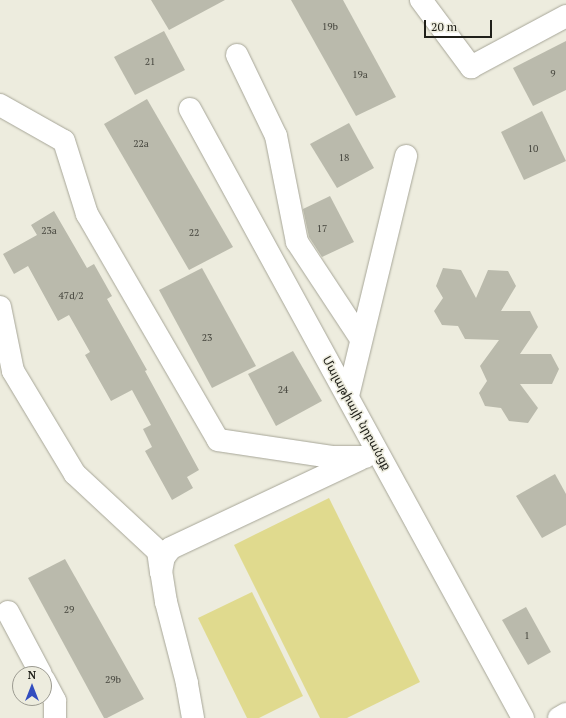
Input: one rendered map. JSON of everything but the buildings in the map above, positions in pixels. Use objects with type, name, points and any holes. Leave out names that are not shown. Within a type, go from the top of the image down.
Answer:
[{"type":"street","points":[[421,0],[471,67],[566,16]]},
{"type":"street","points":[[237,55],[276,136],[297,242],[362,339]]},
{"type":"street","points":[[0,105],[64,140],[87,214],[218,440],[332,457],[371,454]]},
{"type":"street","name":"Մալաթիայի նրբանցք","points":[[190,109],[348,396],[371,454],[523,718]]},
{"type":"street","points":[[348,396],[406,156]]},
{"type":"street","points":[[0,307],[13,371],[75,474],[158,551],[166,602],[187,683],[193,718]]},
{"type":"street","points":[[161,572],[164,557],[171,548],[371,454]]},
{"type":"street","points":[[8,612],[37,666]]},
{"type":"street","points":[[52,695],[55,701],[55,718]]},
{"type":"street","points":[[559,718],[566,714]]},
{"type":"shaded area","points":[[329,498],[420,682],[347,718],[320,718],[234,545]]},
{"type":"shaded area","points":[[252,592],[303,696],[259,718],[247,718],[198,618]]}]
